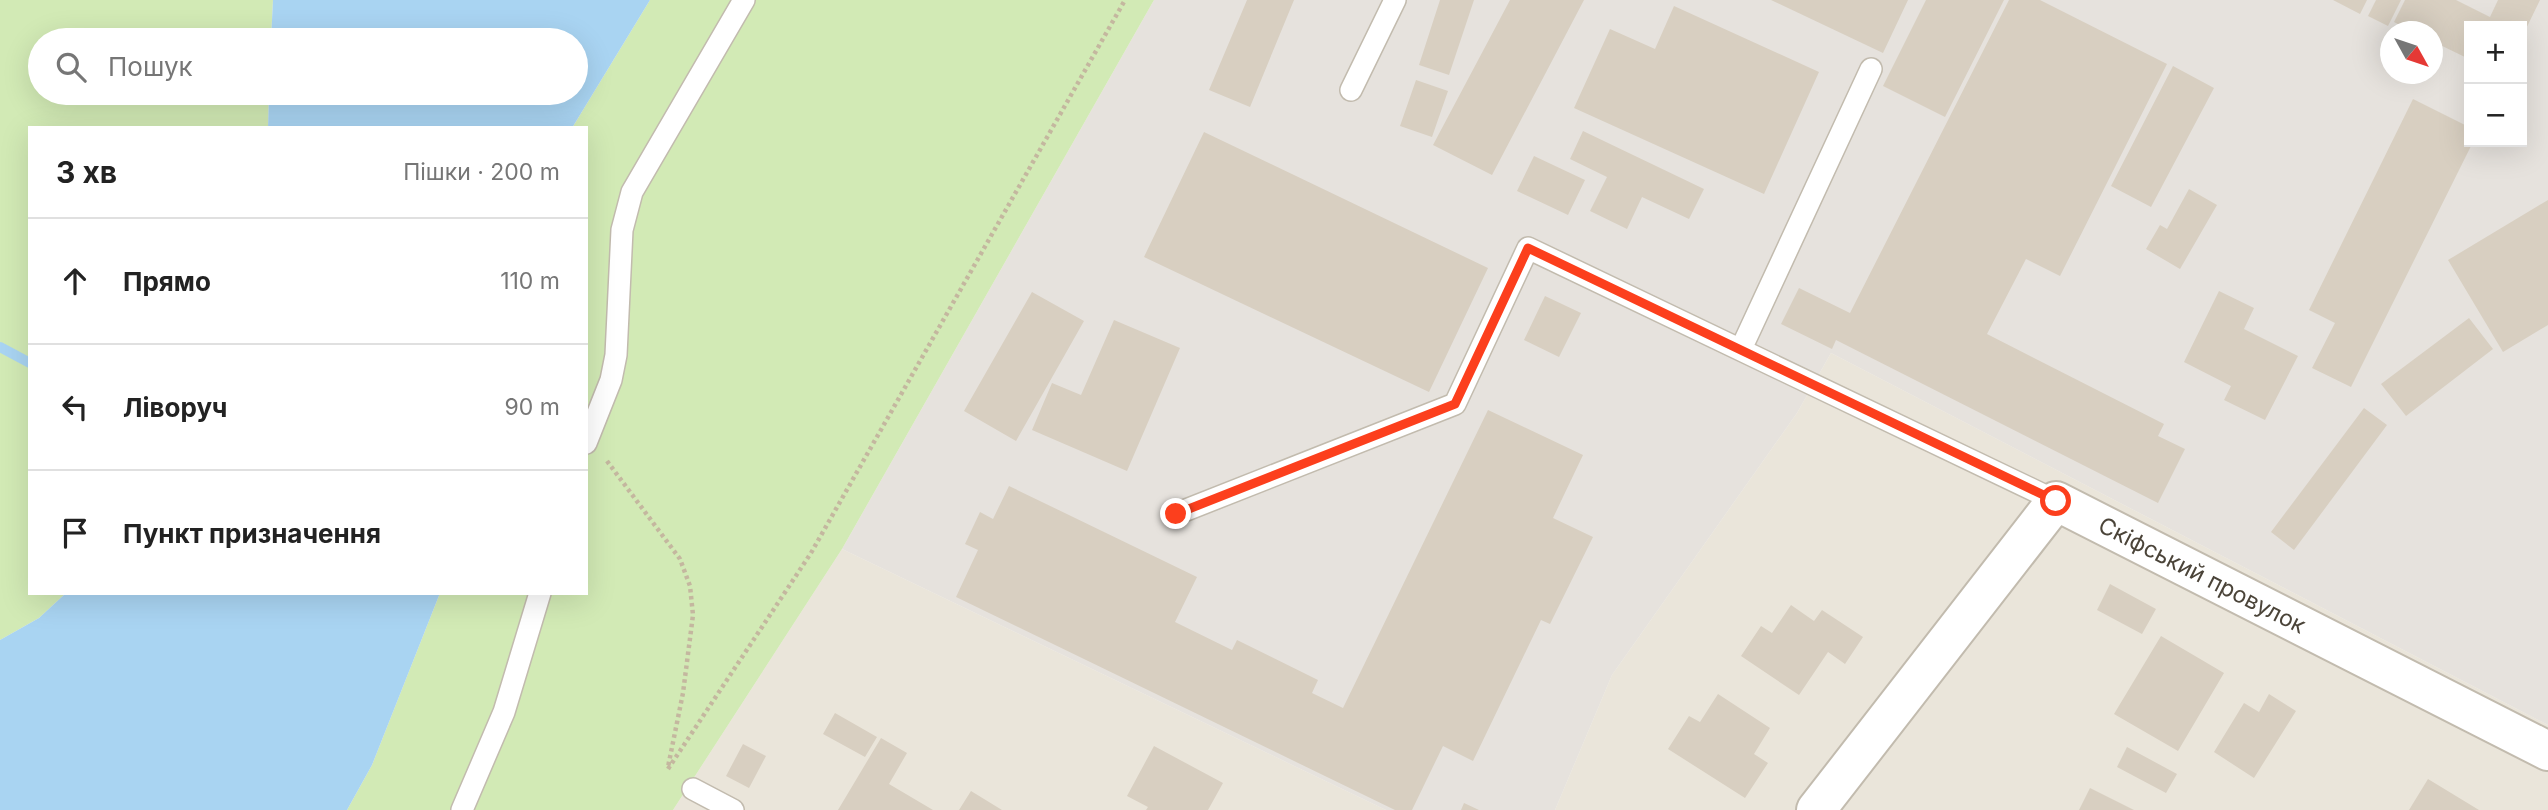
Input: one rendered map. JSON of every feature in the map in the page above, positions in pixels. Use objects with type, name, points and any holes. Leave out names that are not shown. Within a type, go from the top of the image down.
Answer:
[{"type":"street","name":"Скіфський провулок","points":[[2056,501],[2548,751]]},
{"type":"street","points":[[1816,810],[2056,501]]},
{"type":"lane","points":[[588,438],[611,380],[616,355],[622,230],[632,192],[744,0]]},
{"type":"lane","points":[[1351,90],[1395,0]]},
{"type":"lane","points":[[1741,349],[1871,69]]},
{"type":"lane","points":[[1176,514],[1455,404],[1528,248],[2056,501]]},
{"type":"lane","points":[[462,810],[504,712],[539,595]]},
{"type":"lane","points":[[693,789],[733,810]]},
{"type":"path","points":[[667,772],[811,553],[1125,0]]},
{"type":"path","points":[[588,441],[680,559],[690,586],[693,615],[683,693],[667,772]]},
{"type":"path","points":[[667,772],[693,789]]},
{"type":"shaded area","points":[[1154,0],[2548,0],[2548,725],[1831,353],[1797,413],[1612,675],[1555,810],[1386,810],[842,549]]},
{"type":"shaded area","points":[[1831,353],[2548,725],[2548,810],[1555,810],[1612,675],[1797,413]]},
{"type":"shaded area","points":[[842,549],[1386,810],[673,810]]},
{"type":"green space","points":[[0,0],[273,0],[272,28],[28,28],[28,105],[269,105],[268,126],[28,126],[28,595],[64,595],[39,618],[0,640]]},
{"type":"green space","points":[[650,0],[1154,0],[842,549],[673,810],[347,810],[372,765],[439,595],[588,595],[588,126],[573,126]]},
{"type":"water","points":[[273,0],[650,0],[588,102],[588,28],[272,28]]},
{"type":"water","points":[[269,105],[586,105],[573,126],[268,126]]},
{"type":"water","points":[[64,595],[439,595],[372,765],[347,810],[0,810],[0,640],[39,618]]},
{"type":"building","points":[[1247,0],[1294,0],[1250,107],[1209,90]]},
{"type":"building","points":[[1440,0],[1474,0],[1449,75],[1419,65]]},
{"type":"building","points":[[1510,0],[1584,0],[1492,175],[1433,145]]},
{"type":"building","points":[[1771,0],[1908,0],[1883,53]]},
{"type":"building","points":[[1926,0],[2004,0],[1945,117],[1883,86]]},
{"type":"building","points":[[2009,0],[2040,0],[2167,64],[2060,276],[2026,259],[1987,334],[2164,424],[2158,436],[2185,449],[2158,503],[1836,340],[1832,349],[1781,324],[1799,288],[1850,313]]},
{"type":"building","points":[[2333,0],[2367,0],[2360,14]]},
{"type":"building","points":[[2376,0],[2401,0],[2390,21],[2380,22],[2368,16]]},
{"type":"building","points":[[2405,0],[2456,0],[2490,17],[2498,0],[2540,0],[2527,27],[2527,21],[2464,21],[2464,57],[2443,46],[2443,21],[2394,21]]},
{"type":"building","points":[[1674,6],[1819,72],[1764,194],[1574,108],[1610,29],[1655,49]]},
{"type":"building","points":[[2173,66],[2214,88],[2151,207],[2111,186]]},
{"type":"building","points":[[1416,80],[1448,91],[1432,137],[1400,126]]},
{"type":"building","points":[[2413,99],[2464,124],[2464,147],[2471,147],[2351,387],[2312,368],[2335,323],[2309,310]]},
{"type":"building","points":[[1583,131],[1704,189],[1689,219],[1642,197],[1627,229],[1590,211],[1607,177],[1570,159]]},
{"type":"building","points":[[1204,132],[1488,268],[1429,392],[1144,257]]},
{"type":"building","points":[[1534,156],[1585,180],[1568,215],[1517,191]]},
{"type":"building","points":[[2189,189],[2217,205],[2180,269],[2146,249],[2160,225],[2167,229]]},
{"type":"building","points":[[2548,200],[2548,325],[2503,352],[2448,260]]},
{"type":"building","points":[[2219,291],[2254,308],[2244,329],[2298,356],[2265,420],[2224,400],[2231,386],[2184,362]]},
{"type":"building","points":[[1032,292],[1084,321],[1016,441],[964,411]]},
{"type":"building","points":[[1545,296],[1581,313],[1559,357],[1524,340]]},
{"type":"building","points":[[2469,318],[2493,349],[2406,416],[2381,384]]},
{"type":"building","points":[[1114,320],[1180,348],[1127,471],[1032,430],[1052,383],[1081,395]]},
{"type":"building","points":[[2364,408],[2387,425],[2294,550],[2271,532]]},
{"type":"building","points":[[1488,410],[1583,455],[1553,518],[1593,537],[1550,624],[1541,620],[1473,761],[1443,746],[1412,810],[1395,810],[956,597],[978,550],[965,544],[980,512],[993,519],[1009,486],[1197,577],[1175,622],[1232,650],[1237,640],[1318,680],[1312,693],[1343,708]]},
{"type":"building","points":[[2110,584],[2156,609],[2142,634],[2097,610]]},
{"type":"building","points":[[1791,605],[1814,621],[1822,610],[1863,637],[1845,664],[1828,652],[1799,695],[1741,656],[1761,626],[1772,633]]},
{"type":"building","points":[[2161,636],[2224,673],[2178,751],[2114,714]]},
{"type":"building","points":[[1718,694],[1770,728],[1754,754],[1768,763],[1745,798],[1668,749],[1689,716],[1700,722]]},
{"type":"building","points":[[2269,694],[2296,711],[2254,778],[2214,752],[2244,703],[2259,712]]},
{"type":"building","points":[[835,713],[877,737],[865,757],[823,734]]},
{"type":"building","points":[[881,738],[907,753],[889,784],[933,810],[838,810]]},
{"type":"building","points":[[743,744],[766,756],[749,788],[726,776]]},
{"type":"building","points":[[1154,746],[1223,783],[1208,810],[1146,810],[1148,807],[1127,796]]},
{"type":"building","points":[[2127,747],[2177,774],[2166,793],[2117,767]]},
{"type":"building","points":[[2428,779],[2479,810],[2409,810]]},
{"type":"building","points":[[2090,788],[2134,810],[2079,810]]},
{"type":"building","points":[[971,791],[1002,810],[959,810]]},
{"type":"building","points":[[1464,803],[1479,810],[1461,810]]},
{"type":"waterway","points":[[0,347],[28,362]]},
{"type":"route","points":[[1176,514],[1455,404],[1528,248],[2056,501]]}]
